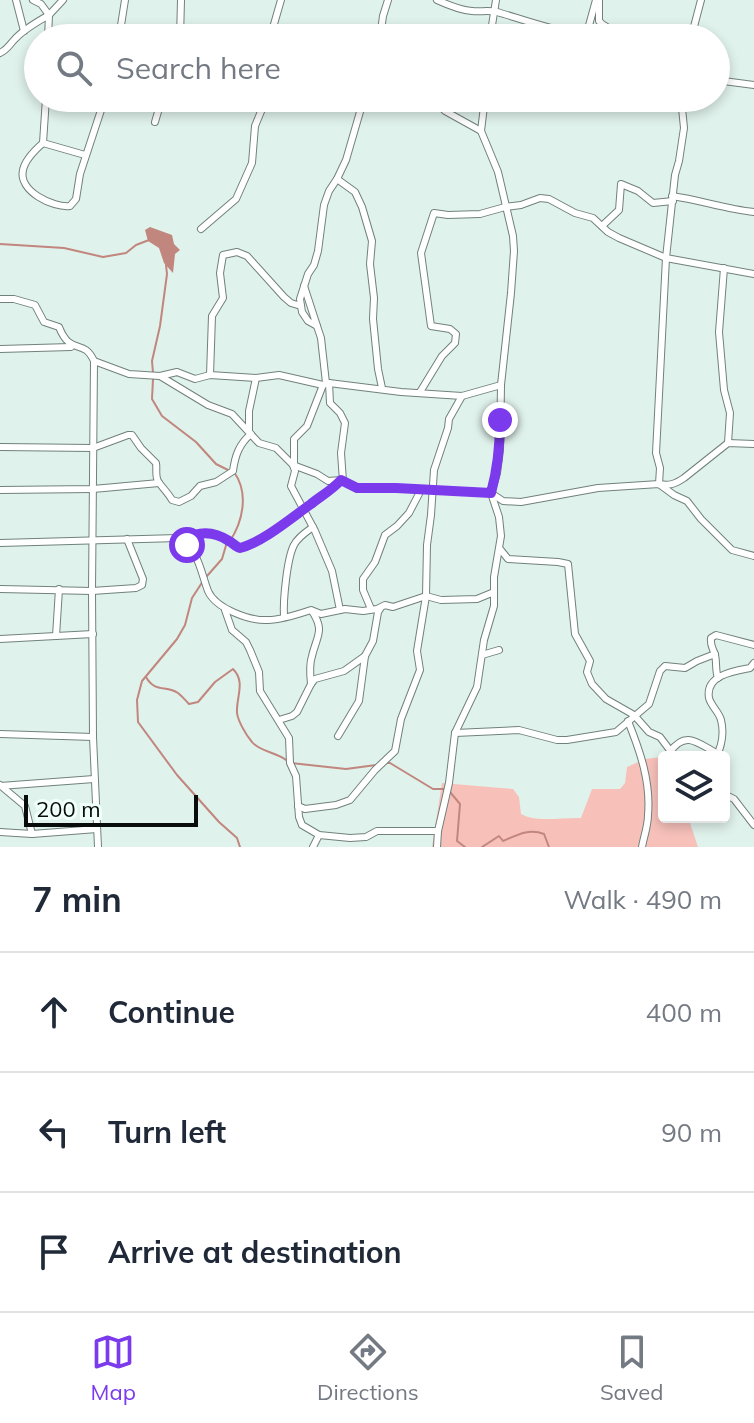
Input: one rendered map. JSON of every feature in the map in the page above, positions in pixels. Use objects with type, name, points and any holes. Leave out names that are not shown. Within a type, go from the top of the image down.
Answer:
[{"type":"street","points":[[33,0],[42,2],[49,15],[49,24]]},
{"type":"street","points":[[35,24],[63,0]]},
{"type":"street","points":[[121,24],[125,0]]},
{"type":"street","points":[[180,24],[181,0]]},
{"type":"street","points":[[274,24],[281,0]]},
{"type":"street","points":[[382,24],[388,0]]},
{"type":"street","points":[[437,0],[449,6],[495,12],[536,24]]},
{"type":"street","points":[[493,24],[496,0]]},
{"type":"street","points":[[598,0],[602,24]]},
{"type":"street","points":[[592,24],[598,0]]},
{"type":"street","points":[[695,24],[701,0]]},
{"type":"street","points":[[0,53],[24,31],[17,3],[42,2]]},
{"type":"street","points":[[730,82],[754,85]]},
{"type":"street","points":[[45,112],[43,143],[33,152],[22,171],[24,183],[40,199],[60,207],[70,206],[76,199],[85,155],[100,112]]},
{"type":"street","points":[[155,122],[158,112]]},
{"type":"street","points":[[201,229],[236,199],[252,163],[255,126],[260,112]]},
{"type":"street","points":[[317,326],[308,321],[302,312],[300,299],[318,251],[324,205],[351,144],[360,112]]},
{"type":"street","points":[[447,112],[481,131]]},
{"type":"street","points":[[437,847],[455,733],[477,687],[484,640],[494,606],[495,565],[500,549],[499,517],[491,493],[500,450],[501,385],[514,259],[513,236],[495,162],[481,131],[483,112]]},
{"type":"street","points":[[659,484],[660,468],[656,453],[666,258],[684,128],[682,112]]},
{"type":"street","points":[[43,143],[85,155]]},
{"type":"street","points":[[337,179],[355,192],[372,241],[373,319],[382,388]]},
{"type":"street","points":[[602,226],[619,210],[621,184],[638,191],[653,203],[696,199],[754,212]]},
{"type":"street","points":[[420,392],[442,356],[455,343],[456,334],[450,329],[431,326],[421,253],[434,213],[480,214],[540,198],[549,199],[575,213],[593,218],[619,238],[666,258],[754,274]]},
{"type":"street","points":[[210,375],[212,316],[223,298],[220,273],[223,255],[237,252],[247,256],[284,297],[301,306]]},
{"type":"street","points":[[724,268],[719,332],[724,390],[730,413],[728,443]]},
{"type":"street","points":[[304,286],[321,338],[330,403],[345,423],[341,453],[342,481]]},
{"type":"street","points":[[0,299],[35,305],[44,322],[59,327],[67,343],[90,352],[94,361],[93,737],[98,847]]},
{"type":"street","points":[[0,349],[82,347]]},
{"type":"street","points":[[94,361],[129,374],[160,376],[177,372],[195,379],[210,375],[256,378],[279,375],[292,380],[326,384],[462,396],[501,385]]},
{"type":"street","points":[[160,376],[208,405],[232,414],[259,443],[280,451],[294,465],[328,481],[342,481],[357,488],[491,493],[503,501],[521,502],[598,488],[668,486],[728,443],[754,444]]},
{"type":"street","points":[[0,447],[93,448],[132,435],[156,463],[156,477],[172,500],[183,501],[200,486],[216,482],[233,471],[235,458],[250,432],[249,411],[256,378]]},
{"type":"street","points":[[326,384],[307,426],[294,439],[295,471],[291,486],[305,509],[332,571],[340,610]]},
{"type":"street","points":[[298,806],[305,809],[350,800],[395,751],[401,719],[420,670],[417,651],[426,596],[427,545],[436,461],[449,419],[462,396]]},
{"type":"street","points":[[183,540],[193,534],[209,533],[230,541],[234,546],[246,547],[262,539],[342,481]]},
{"type":"street","points":[[0,490],[93,489],[159,483]]},
{"type":"street","points":[[659,484],[687,501],[732,550],[754,556]]},
{"type":"street","points":[[371,609],[363,590],[363,579],[375,562],[385,535],[409,513],[421,490]]},
{"type":"street","points":[[432,504],[448,490]]},
{"type":"street","points":[[284,616],[283,602],[292,550],[299,538],[313,527]]},
{"type":"street","points":[[0,543],[178,538],[197,558],[209,593],[216,603],[230,613],[265,620],[311,610],[321,614],[350,609],[363,611],[385,605],[393,607],[426,596],[441,600],[477,599],[494,592]]},
{"type":"street","points":[[0,589],[114,591],[136,588],[142,585],[143,579],[127,539]]},
{"type":"street","points":[[500,549],[508,559],[568,564],[575,634],[590,661],[587,672],[592,684],[606,699],[660,737],[671,751]]},
{"type":"street","points":[[56,636],[59,589]]},
{"type":"street","points":[[338,736],[359,701],[365,656],[373,641],[378,612],[385,605]]},
{"type":"street","points":[[223,606],[232,630],[250,650],[259,672],[260,691],[289,738],[290,763],[296,776],[302,825],[319,835],[350,838],[366,837],[382,831],[438,831]]},
{"type":"street","points":[[279,720],[297,712],[311,684],[312,655],[320,629],[311,610]]},
{"type":"street","points":[[0,639],[93,634]]},
{"type":"street","points":[[718,678],[711,638],[716,635],[754,645]]},
{"type":"street","points":[[482,655],[499,650]]},
{"type":"street","points":[[455,733],[519,730],[567,740],[616,732],[649,704],[660,671],[665,666],[685,668],[715,654]]},
{"type":"street","points":[[311,684],[322,676],[344,671],[365,656]]},
{"type":"street","points":[[718,751],[722,739],[721,717],[709,701],[709,690],[727,672],[750,668],[754,663]]},
{"type":"street","points":[[631,718],[647,786],[648,815],[642,847]]},
{"type":"street","points":[[0,734],[93,737]]},
{"type":"street","points":[[674,751],[677,743],[688,740],[711,751]]},
{"type":"street","points":[[0,785],[94,779]]},
{"type":"street","points":[[0,785],[25,806],[32,834]]},
{"type":"street","points":[[730,797],[754,825]]},
{"type":"street","points":[[0,832],[32,834],[97,829]]},
{"type":"street","points":[[313,847],[319,835]]},
{"type":"shaded area","points":[[150,227],[172,235],[174,244],[180,250],[175,254],[173,273],[164,263],[159,248],[148,241],[145,230]]},
{"type":"shaded area","points":[[658,757],[658,823],[690,823],[698,847],[432,847],[442,783],[513,789],[519,797],[521,814],[527,817],[581,818],[592,789],[620,789],[625,783],[627,767]]},
{"type":"waterway","points":[[0,244],[64,248],[103,257],[126,253],[149,240]]},
{"type":"waterway","points":[[153,373],[152,361],[160,326],[166,265]]},
{"type":"waterway","points":[[153,379],[152,399],[162,416],[196,442],[216,464],[228,470]]},
{"type":"waterway","points":[[207,576],[222,559],[241,516],[242,489],[234,472]]},
{"type":"waterway","points":[[203,581],[192,598],[185,625],[177,639],[142,681],[137,700],[138,722],[177,775],[237,838],[240,847]]},
{"type":"waterway","points":[[146,677],[153,685],[178,693],[189,704],[198,702],[215,682],[233,669],[240,684],[237,713],[245,732],[255,745],[286,760]]},
{"type":"waterway","points":[[291,763],[346,769],[376,765]]},
{"type":"waterway","points":[[387,763],[433,789],[445,789]]},
{"type":"waterway","points":[[450,792],[460,804],[457,841],[465,847]]},
{"type":"waterway","points":[[482,847],[499,836],[503,841],[533,832],[544,834],[549,847]]},
{"type":"route","points":[[187,545],[183,540],[201,533],[217,536],[240,548],[253,544],[328,493],[341,480],[357,488],[491,493],[500,450],[500,420]]}]
